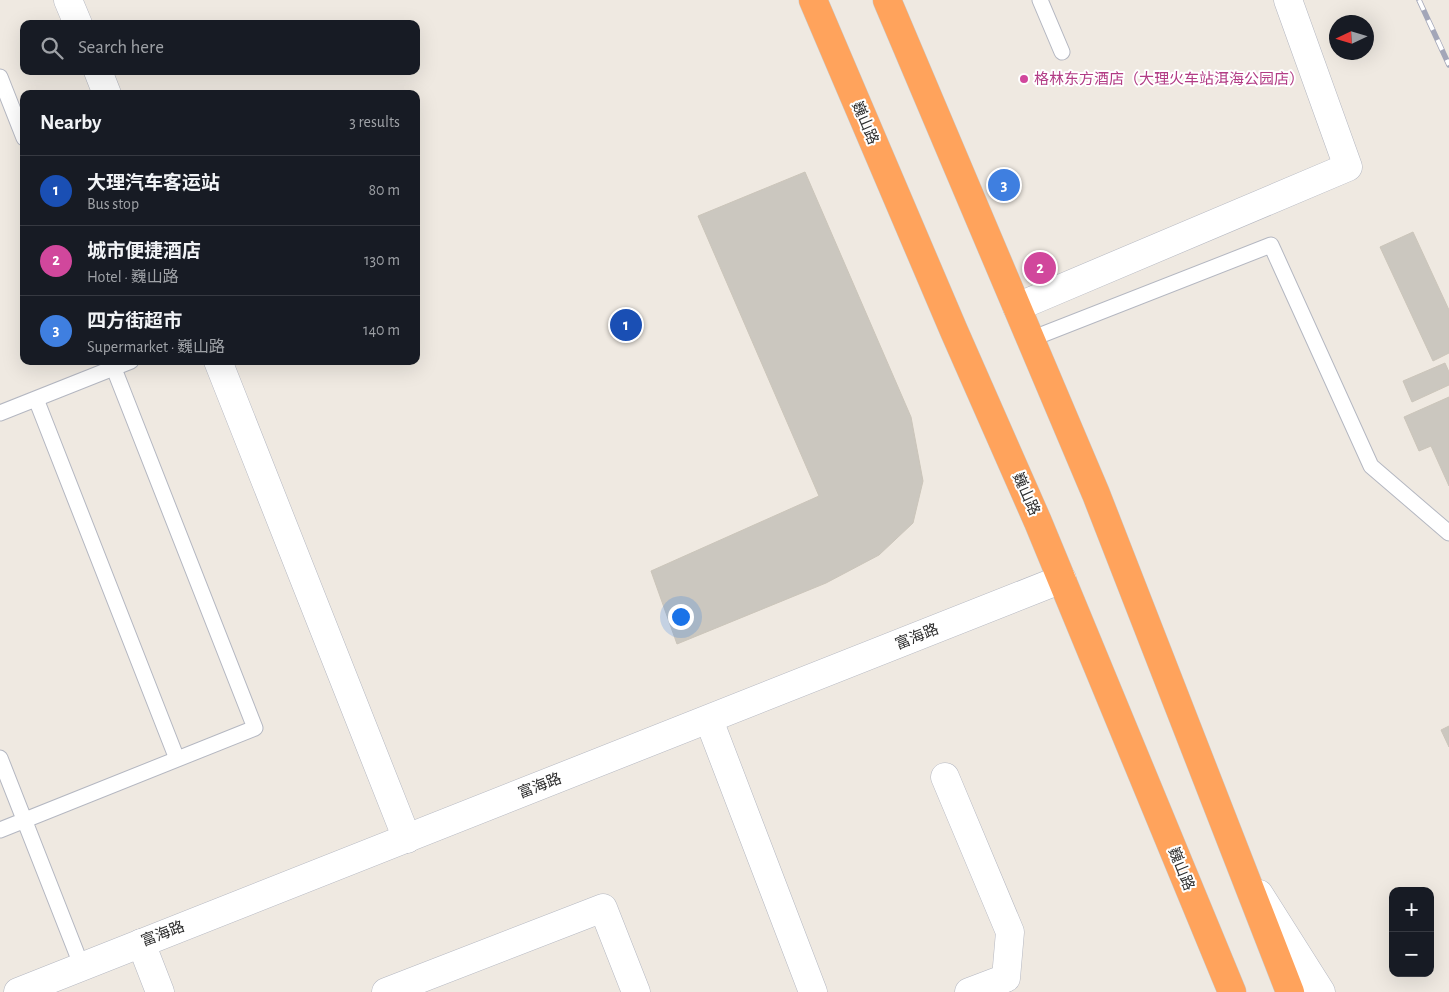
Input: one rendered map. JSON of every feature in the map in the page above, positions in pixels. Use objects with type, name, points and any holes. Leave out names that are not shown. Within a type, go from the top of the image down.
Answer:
[{"type":"highway","name":"巍山路","points":[[813,0],[1062,579],[1232,992]]},
{"type":"highway","points":[[887,0],[1127,569],[1290,992]]},
{"type":"street","points":[[68,0],[76,20]]},
{"type":"street","points":[[1017,307],[1348,167],[1288,0]]},
{"type":"street","points":[[100,75],[105,90]]},
{"type":"street","points":[[220,365],[407,838]]},
{"type":"street","name":"富海路","points":[[18,992],[1062,579]]},
{"type":"street","points":[[709,720],[813,992]]},
{"type":"street","points":[[945,777],[1010,932],[1015,985],[969,992]]},
{"type":"street","points":[[1238,859],[1321,992]]},
{"type":"street","points":[[386,992],[603,908],[636,992]]},
{"type":"street","points":[[140,943],[160,992]]},
{"type":"lane","points":[[1040,0],[1062,52]]},
{"type":"lane","points":[[0,77],[20,128]]},
{"type":"lane","points":[[1031,339],[1271,245],[1371,466],[1449,533]]},
{"type":"lane","points":[[0,413],[112,365],[255,728],[0,830]]},
{"type":"lane","points":[[36,399],[178,759]]},
{"type":"lane","points":[[0,758],[82,967]]},
{"type":"building","points":[[805,172],[911,417],[923,481],[913,523],[879,555],[826,583],[677,644],[651,571],[819,496],[698,216]]},
{"type":"building","points":[[1413,232],[1449,310],[1449,353],[1433,361],[1380,247]]},
{"type":"building","points":[[1445,363],[1449,372],[1449,385],[1412,402],[1403,381]]},
{"type":"building","points":[[1449,397],[1449,486],[1431,446],[1419,451],[1404,417]]},
{"type":"building","points":[[1449,726],[1449,747],[1441,730]]},
{"type":"railway","points":[[1419,0],[1449,65]]},
{"type":"place","name":"格林东方酒店（大理火车站洱海公园店）","points":[[1024,79]]},
{"type":"place","name":"四方街超市","points":[[1004,185]]},
{"type":"place","name":"城市便捷酒店","points":[[1040,268]]},
{"type":"place","name":"大理汽车客运站","points":[[626,325]]}]
